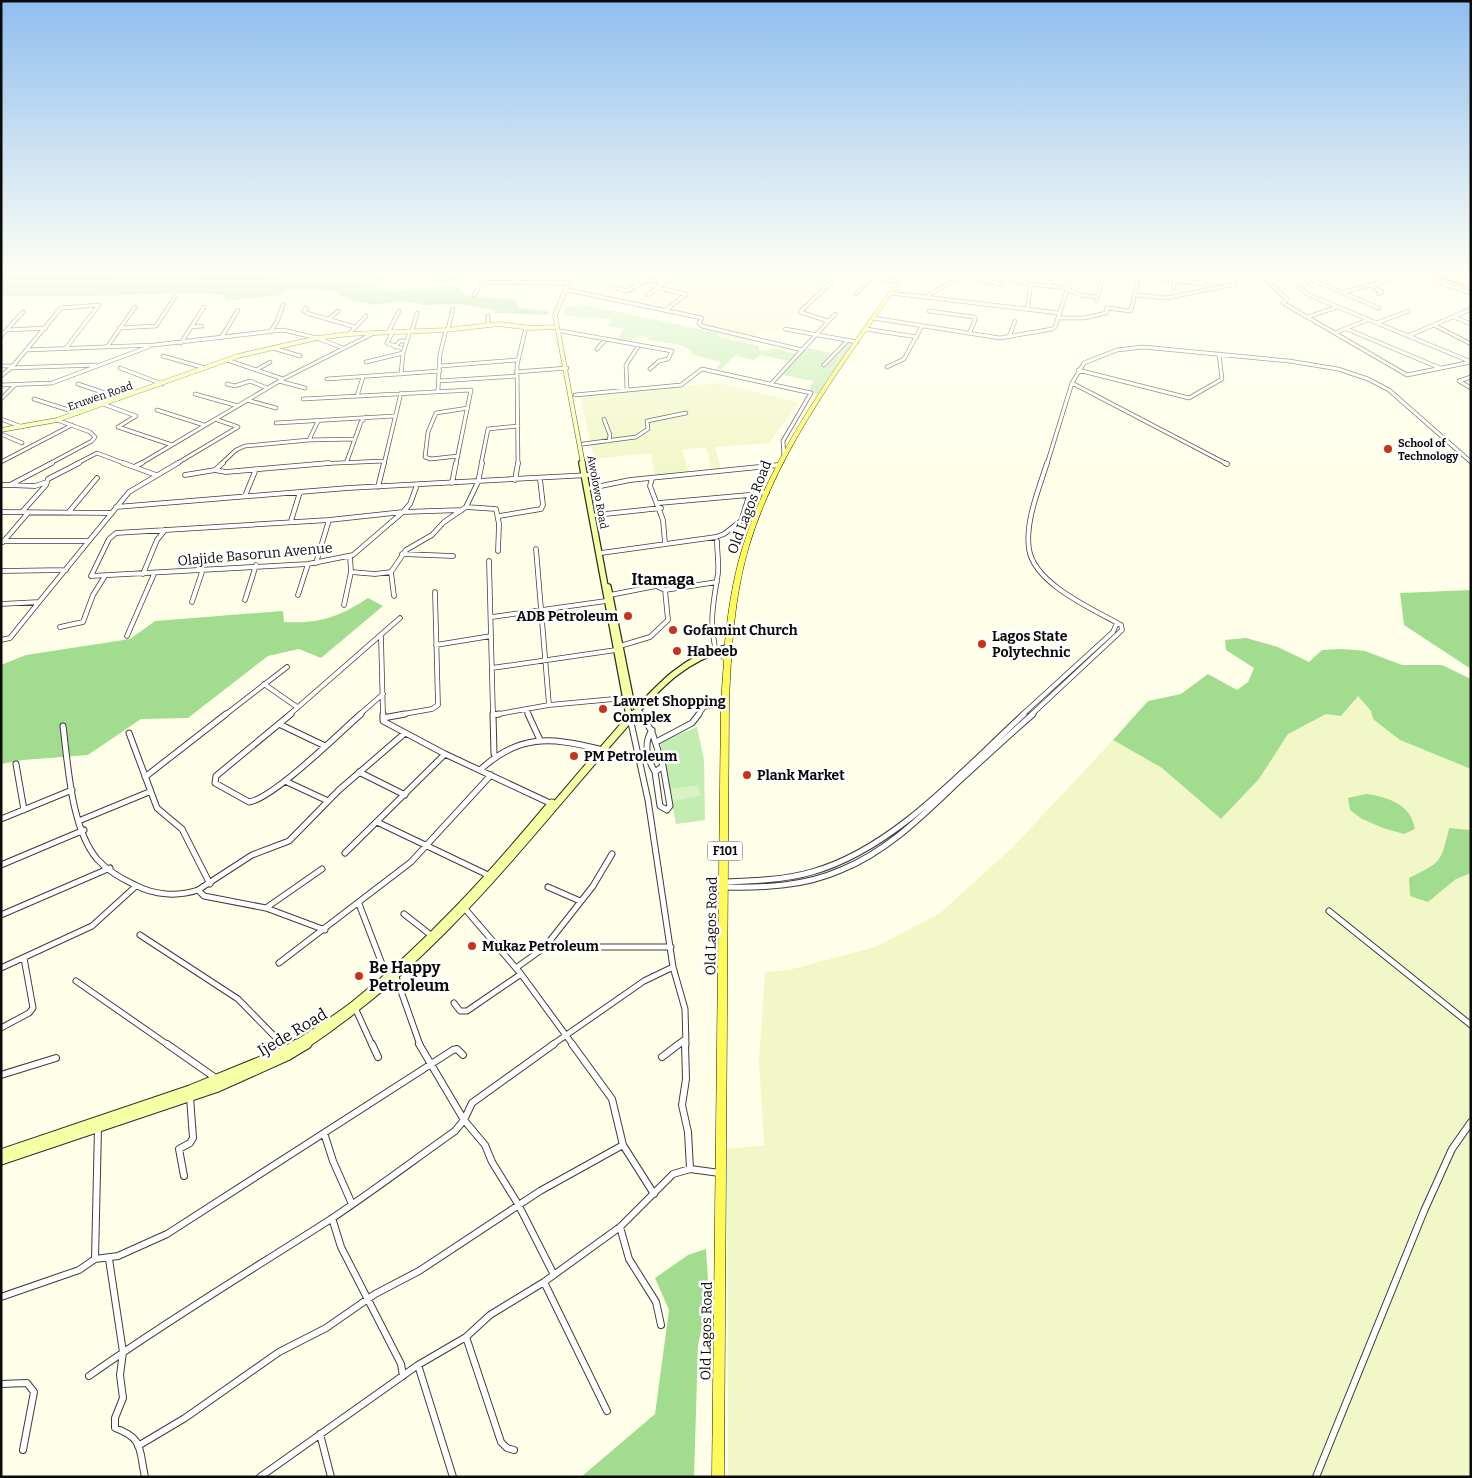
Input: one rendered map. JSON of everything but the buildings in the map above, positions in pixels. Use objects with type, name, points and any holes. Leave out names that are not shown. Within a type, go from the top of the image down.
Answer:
[{"type":"main road","name":"Eruwen Road","points":[[1,430],[56,420],[227,360],[304,341]]},
{"type":"main road","name":"Awolowo Road","points":[[561,341],[586,475],[606,601],[630,697],[637,708]]},
{"type":"main road","name":"Awolowo Road","points":[[562,341],[576,395],[586,475],[591,488],[596,515],[625,698],[630,716]]},
{"type":"main road","name":"Old Lagos Road","points":[[718,1477],[727,644],[747,544],[767,492],[779,465],[857,342]]},
{"type":"main road","points":[[515,851],[637,708],[686,664],[701,654],[727,644]]},
{"type":"main road","points":[[715,648],[726,659]]},
{"type":"main road","points":[[515,851],[552,804],[630,716]]},
{"type":"main road","name":"Ijede Road","points":[[1,1154],[218,1080],[288,1050],[392,978],[515,851]]},
{"type":"main road","name":"Ijede Road","points":[[1,1160],[98,1126],[190,1097],[288,1056],[356,1010],[392,978],[466,910],[515,851]]},
{"type":"street","points":[[1,376],[12,367],[35,341]]},
{"type":"street","points":[[66,348],[72,341]]},
{"type":"street","points":[[107,347],[111,341]]},
{"type":"street","points":[[27,350],[154,345],[197,341]]},
{"type":"street","points":[[325,341],[343,348]]},
{"type":"street","points":[[136,466],[279,381],[358,341]]},
{"type":"street","points":[[388,341],[387,344],[401,348]]},
{"type":"street","points":[[395,347],[399,341]]},
{"type":"street","points":[[401,374],[403,353],[407,341]]},
{"type":"street","points":[[438,390],[441,366],[440,354],[444,341]]},
{"type":"street","points":[[516,480],[519,458],[516,374],[521,341]]},
{"type":"street","points":[[597,349],[604,341]]},
{"type":"street","points":[[617,341],[672,351],[668,359],[659,361],[650,369]]},
{"type":"street","points":[[764,341],[802,350]]},
{"type":"street","points":[[771,384],[810,341]]},
{"type":"street","points":[[824,365],[847,341]]},
{"type":"street","points":[[852,341],[857,342]]},
{"type":"street","points":[[887,367],[904,359],[915,341]]},
{"type":"street","points":[[1349,341],[1407,375],[1471,362]]},
{"type":"street","points":[[1375,341],[1441,369]]},
{"type":"street","points":[[1420,341],[1471,362]]},
{"type":"street","points":[[1465,341],[1469,343]]},
{"type":"street","points":[[1,385],[49,384],[154,345]]},
{"type":"street","points":[[627,389],[624,366],[627,358],[638,345]]},
{"type":"street","points":[[273,348],[300,356]]},
{"type":"street","points":[[725,884],[778,887],[811,880],[840,871],[882,848],[945,796],[1122,630],[1122,625],[1061,591],[1042,573],[1030,558],[1030,524],[1032,515],[1072,382],[1084,363],[1098,356],[1128,349],[1143,348],[1322,365],[1368,379],[1401,399],[1471,462]]},
{"type":"street","points":[[366,362],[403,353]]},
{"type":"street","points":[[1078,370],[1189,398],[1222,379],[1219,354]]},
{"type":"street","points":[[163,356],[205,368]]},
{"type":"street","points":[[227,360],[283,379]]},
{"type":"street","points":[[441,366],[517,360]]},
{"type":"street","points":[[256,370],[270,362]]},
{"type":"street","points":[[1,366],[99,365]]},
{"type":"street","points":[[120,368],[162,384]]},
{"type":"street","points":[[439,380],[567,368]]},
{"type":"street","points":[[576,395],[681,385],[702,369],[811,393],[796,422],[783,441],[784,457]]},
{"type":"street","points":[[327,379],[440,371]]},
{"type":"street","points":[[357,396],[363,377]]},
{"type":"street","points":[[1471,377],[1459,381],[1471,388]]},
{"type":"street","points":[[279,381],[305,388]]},
{"type":"street","points":[[227,384],[235,386],[250,382],[267,388]]},
{"type":"street","points":[[1072,382],[1175,434],[1227,464]]},
{"type":"street","points":[[78,384],[120,398]]},
{"type":"street","points":[[1,399],[15,385]]},
{"type":"street","points":[[303,399],[438,390],[471,390],[452,483]]},
{"type":"street","points":[[378,487],[401,393]]},
{"type":"street","points":[[195,394],[238,406]]},
{"type":"street","points":[[34,399],[78,413]]},
{"type":"street","points":[[247,400],[276,408]]},
{"type":"street","points":[[103,404],[136,416],[120,426],[120,428],[172,445]]},
{"type":"street","points":[[458,456],[425,457],[428,432],[436,413],[468,408]]},
{"type":"street","points":[[157,410],[204,425]]},
{"type":"street","points":[[583,444],[642,435],[648,429],[646,423],[649,420],[686,413]]},
{"type":"street","points":[[276,423],[394,416]]},
{"type":"street","points":[[358,417],[361,422]]},
{"type":"street","points":[[347,462],[361,422],[366,417]]},
{"type":"street","points":[[1,419],[22,427]]},
{"type":"street","points":[[1,640],[10,638],[129,492],[238,427],[215,419]]},
{"type":"street","points":[[604,419],[610,435],[609,441]]},
{"type":"street","points":[[10,485],[94,439],[95,436],[90,432],[56,420]]},
{"type":"street","points":[[309,440],[318,421]]},
{"type":"street","points":[[1,462],[72,426]]},
{"type":"street","points":[[394,596],[391,572],[402,554],[416,542],[432,535],[466,507],[478,482],[488,430],[518,426]]},
{"type":"street","points":[[1,434],[22,443]]},
{"type":"street","points":[[215,470],[240,447],[309,440],[355,439]]},
{"type":"street","points":[[22,512],[51,477],[96,453],[136,466],[156,475]]},
{"type":"street","points":[[185,475],[215,470],[226,472],[347,462],[384,461]]},
{"type":"street","points":[[591,488],[630,480],[779,465]]},
{"type":"street","points":[[245,496],[256,469]]},
{"type":"street","points":[[116,507],[300,492],[586,475]]},
{"type":"street","points":[[68,513],[97,478]]},
{"type":"street","points":[[652,478],[650,486],[659,503],[666,528],[665,543]]},
{"type":"street","points":[[499,516],[541,509],[543,505],[540,479]]},
{"type":"street","points":[[1,485],[35,486],[47,482]]},
{"type":"street","name":"Olajide Basorun Avenue","points":[[165,530],[113,535],[92,577],[154,574],[256,565],[308,564],[350,556],[357,553],[403,512],[410,504],[416,485]]},
{"type":"street","points":[[35,486],[39,491]]},
{"type":"street","points":[[291,521],[300,492]]},
{"type":"street","points":[[659,503],[767,492]]},
{"type":"street","points":[[601,553],[724,534],[741,521],[744,504],[749,495]]},
{"type":"street","points":[[466,507],[496,509],[499,516],[498,551]]},
{"type":"street","points":[[596,515],[660,508]]},
{"type":"street","points":[[142,574],[157,540],[165,530],[329,520],[403,512],[462,510]]},
{"type":"street","points":[[1,512],[112,513]]},
{"type":"street","points":[[2,542],[28,513]]},
{"type":"street","points":[[316,563],[329,520]]},
{"type":"street","points":[[2,542],[89,541]]},
{"type":"street","points":[[715,648],[711,622],[713,594],[717,582],[717,541]]},
{"type":"street","points":[[536,548],[549,705]]},
{"type":"street","points":[[402,554],[453,556]]},
{"type":"street","points":[[344,605],[351,572],[350,556]]},
{"type":"street","points":[[489,561],[492,617],[494,754]]},
{"type":"street","points":[[298,595],[308,564]]},
{"type":"street","points":[[245,600],[256,565]]},
{"type":"street","points":[[192,602],[203,569]]},
{"type":"street","points":[[1,572],[66,570]]},
{"type":"street","points":[[351,572],[375,574],[391,572]]},
{"type":"street","points":[[126,636],[154,574]]},
{"type":"street","points":[[60,627],[83,622],[94,595],[105,576]]},
{"type":"street","points":[[610,595],[656,586],[662,587],[665,590],[717,582]]},
{"type":"street","points":[[492,668],[618,648],[650,637],[668,620],[665,590]]},
{"type":"street","points":[[383,718],[432,709],[438,705],[435,592]]},
{"type":"street","points":[[492,617],[606,601]]},
{"type":"street","points":[[1,604],[39,602]]},
{"type":"street","points":[[382,694],[285,781],[265,795],[249,802],[215,783],[216,776],[381,637],[400,618]]},
{"type":"street","points":[[436,645],[491,636]]},
{"type":"street","points":[[381,637],[380,679],[383,718],[387,725],[552,804]]},
{"type":"street","points":[[145,777],[287,666]]},
{"type":"street","points":[[264,684],[297,707]]},
{"type":"street","points":[[493,715],[549,705],[625,698]]},
{"type":"street","points":[[658,741],[692,723],[704,706],[726,703]]},
{"type":"street","points":[[637,708],[652,730],[658,741],[670,806],[667,810],[660,806],[655,772],[646,753],[647,737],[652,730]]},
{"type":"street","points":[[526,709],[540,740]]},
{"type":"street","points":[[630,716],[648,800],[673,968],[685,1009],[686,1079],[682,1105],[688,1132],[690,1170]]},
{"type":"street","points":[[279,724],[323,745]]},
{"type":"street","points":[[63,726],[72,790],[84,830],[94,854],[136,886],[152,892],[186,895],[210,884],[252,855],[289,841],[359,772],[405,734]]},
{"type":"street","points":[[129,733],[150,792],[160,812],[176,822],[182,829],[210,884]]},
{"type":"street","points":[[480,770],[494,754],[517,744],[540,740],[570,742],[599,749]]},
{"type":"street","points":[[345,853],[445,754]]},
{"type":"street","points":[[16,764],[24,810]]},
{"type":"street","points":[[655,772],[663,766]]},
{"type":"street","points":[[359,772],[405,795]]},
{"type":"street","points":[[279,963],[326,930],[411,862],[491,775]]},
{"type":"street","points":[[285,781],[328,801]]},
{"type":"street","points":[[1,819],[72,790]]},
{"type":"street","points":[[81,820],[150,792]]},
{"type":"street","points":[[377,822],[425,847],[491,876]]},
{"type":"street","points":[[1,865],[84,830]]},
{"type":"street","points":[[516,968],[545,947],[593,886],[612,854]]},
{"type":"street","points":[[1,914],[110,868]]},
{"type":"street","points":[[266,908],[322,869]]},
{"type":"street","points":[[1,968],[92,926],[136,886]]},
{"type":"street","points":[[548,887],[580,901]]},
{"type":"street","points":[[198,890],[204,896],[266,908],[326,930]]},
{"type":"street","points":[[359,904],[422,1052],[464,1120],[486,1145],[492,1162],[518,1204],[554,1274]]},
{"type":"street","points":[[466,910],[521,974],[612,1099],[623,1145],[654,1194]]},
{"type":"street","points":[[1330,912],[1471,1025]]},
{"type":"street","points":[[404,914],[432,936]]},
{"type":"street","points":[[140,935],[238,999],[288,1050]]},
{"type":"street","points":[[545,947],[671,947]]},
{"type":"street","points":[[1,1028],[19,1019],[33,1008],[24,958]]},
{"type":"street","points":[[89,1376],[123,1352],[186,1313],[230,1281],[332,1218],[441,1142],[455,1131],[464,1120],[467,1111],[478,1098],[644,981],[673,968]]},
{"type":"street","points":[[454,1003],[460,1011],[467,1011],[521,974]]},
{"type":"street","points":[[76,981],[218,1080]]},
{"type":"street","points":[[356,1010],[378,1056]]},
{"type":"street","points":[[662,1058],[685,1038]]},
{"type":"street","points":[[1,1297],[79,1270],[95,1259],[109,1259],[167,1234],[455,1049],[463,1055]]},
{"type":"street","points":[[1,1075],[56,1058]]},
{"type":"street","points":[[184,1176],[179,1149],[192,1140],[190,1097]]},
{"type":"street","points":[[1316,1477],[1340,1422],[1352,1386],[1405,1262],[1424,1211],[1452,1149],[1471,1122]]},
{"type":"street","points":[[95,1259],[98,1126]]},
{"type":"street","points":[[324,1133],[333,1161],[352,1204]]},
{"type":"street","points":[[138,1446],[185,1418],[279,1352],[326,1328],[397,1280],[419,1271],[518,1204],[623,1145]]},
{"type":"street","points":[[260,1477],[418,1365],[466,1337],[490,1315],[544,1282],[620,1227],[673,1174],[690,1170],[721,1174]]},
{"type":"street","points":[[332,1218],[341,1247],[370,1298],[401,1364],[403,1376]]},
{"type":"street","points":[[620,1227],[629,1259],[656,1302],[661,1324]]},
{"type":"street","points":[[109,1259],[123,1352],[120,1375],[123,1398],[114,1418],[115,1428],[130,1433],[136,1438],[145,1477]]},
{"type":"street","points":[[544,1282],[607,1411]]},
{"type":"street","points":[[466,1337],[501,1442],[507,1448],[514,1450]]},
{"type":"street","points":[[418,1365],[434,1421],[454,1477]]},
{"type":"street","points":[[1,1384],[27,1383],[34,1392],[23,1450]]},
{"type":"street","points":[[320,1434],[330,1477]]},
{"type":"green space","points":[[654,341],[737,341],[759,346],[759,350],[768,351],[775,348],[799,355],[807,348],[838,354],[849,341],[855,341],[819,395],[809,391],[813,381],[783,375],[790,361],[761,355],[754,360],[735,356],[721,369],[716,369],[721,362],[693,355],[691,350],[681,345]]},
{"type":"green space","points":[[720,383],[799,403],[769,443],[715,447],[721,470],[712,471],[706,447],[682,450],[689,473],[655,475],[651,453],[594,459],[580,395]]},
{"type":"green space","points":[[1471,590],[1471,669],[1404,625],[1400,593]]},
{"type":"green space","points":[[368,598],[383,606],[321,658],[299,649],[268,656],[188,718],[141,719],[88,755],[23,760],[1,764],[1,665],[26,655],[130,639],[155,621],[283,611],[284,622],[308,622],[328,618],[348,610]]},
{"type":"green space","points":[[1246,638],[1278,647],[1309,662],[1322,650],[1365,651],[1402,665],[1442,665],[1471,679],[1471,769],[1400,740],[1373,719],[1371,711],[1358,696],[1341,716],[1326,714],[1288,734],[1259,779],[1221,819],[1162,768],[1113,740],[1148,701],[1181,694],[1208,674],[1237,690],[1248,682],[1254,668],[1226,650],[1225,640]]},
{"type":"green space","points":[[1358,695],[1400,740],[1471,769],[1471,830],[1450,828],[1443,856],[1428,869],[1428,902],[1456,879],[1471,873],[1471,1477],[728,1477],[727,1149],[764,1145],[759,1061],[765,972],[789,970],[875,947],[939,914],[1012,848],[1113,740],[1162,768],[1221,819],[1259,779],[1288,734]]},
{"type":"green space","points":[[697,727],[704,760],[705,820],[676,824],[660,742]]},
{"type":"green space","points":[[698,785],[701,796],[673,801],[671,789]]},
{"type":"green space","points":[[1366,794],[1382,797],[1404,808],[1413,820],[1415,829],[1404,834],[1362,819],[1350,810],[1348,798]]},
{"type":"green space","points":[[1449,828],[1471,830],[1471,873],[1456,879],[1428,902],[1410,896],[1409,878],[1428,868],[1438,860],[1444,848]]},
{"type":"green space","points":[[706,1249],[709,1295],[698,1345],[694,1477],[581,1477],[655,1414],[669,1310],[655,1278],[688,1255]]},
{"type":"place","name":"School of Technology","points":[[1388,449]]},
{"type":"place","name":"ADB Petroleum","points":[[628,616]]},
{"type":"place","name":"Gofamint Church","points":[[673,630]]},
{"type":"place","name":"Lagos State Polytechnic","points":[[982,644]]},
{"type":"place","name":"Habeeb","points":[[677,651]]},
{"type":"place","name":"Lawret Shopping Complex","points":[[603,709]]},
{"type":"place","name":"PM Petroleum","points":[[574,756]]},
{"type":"place","name":"Plank Market","points":[[747,775]]},
{"type":"place","name":"Mukaz Petroleum","points":[[472,946]]},
{"type":"place","name":"Be Happy Petroleum","points":[[359,976]]},
{"type":"district","name":"Itamaga","points":[[663,579]]}]
